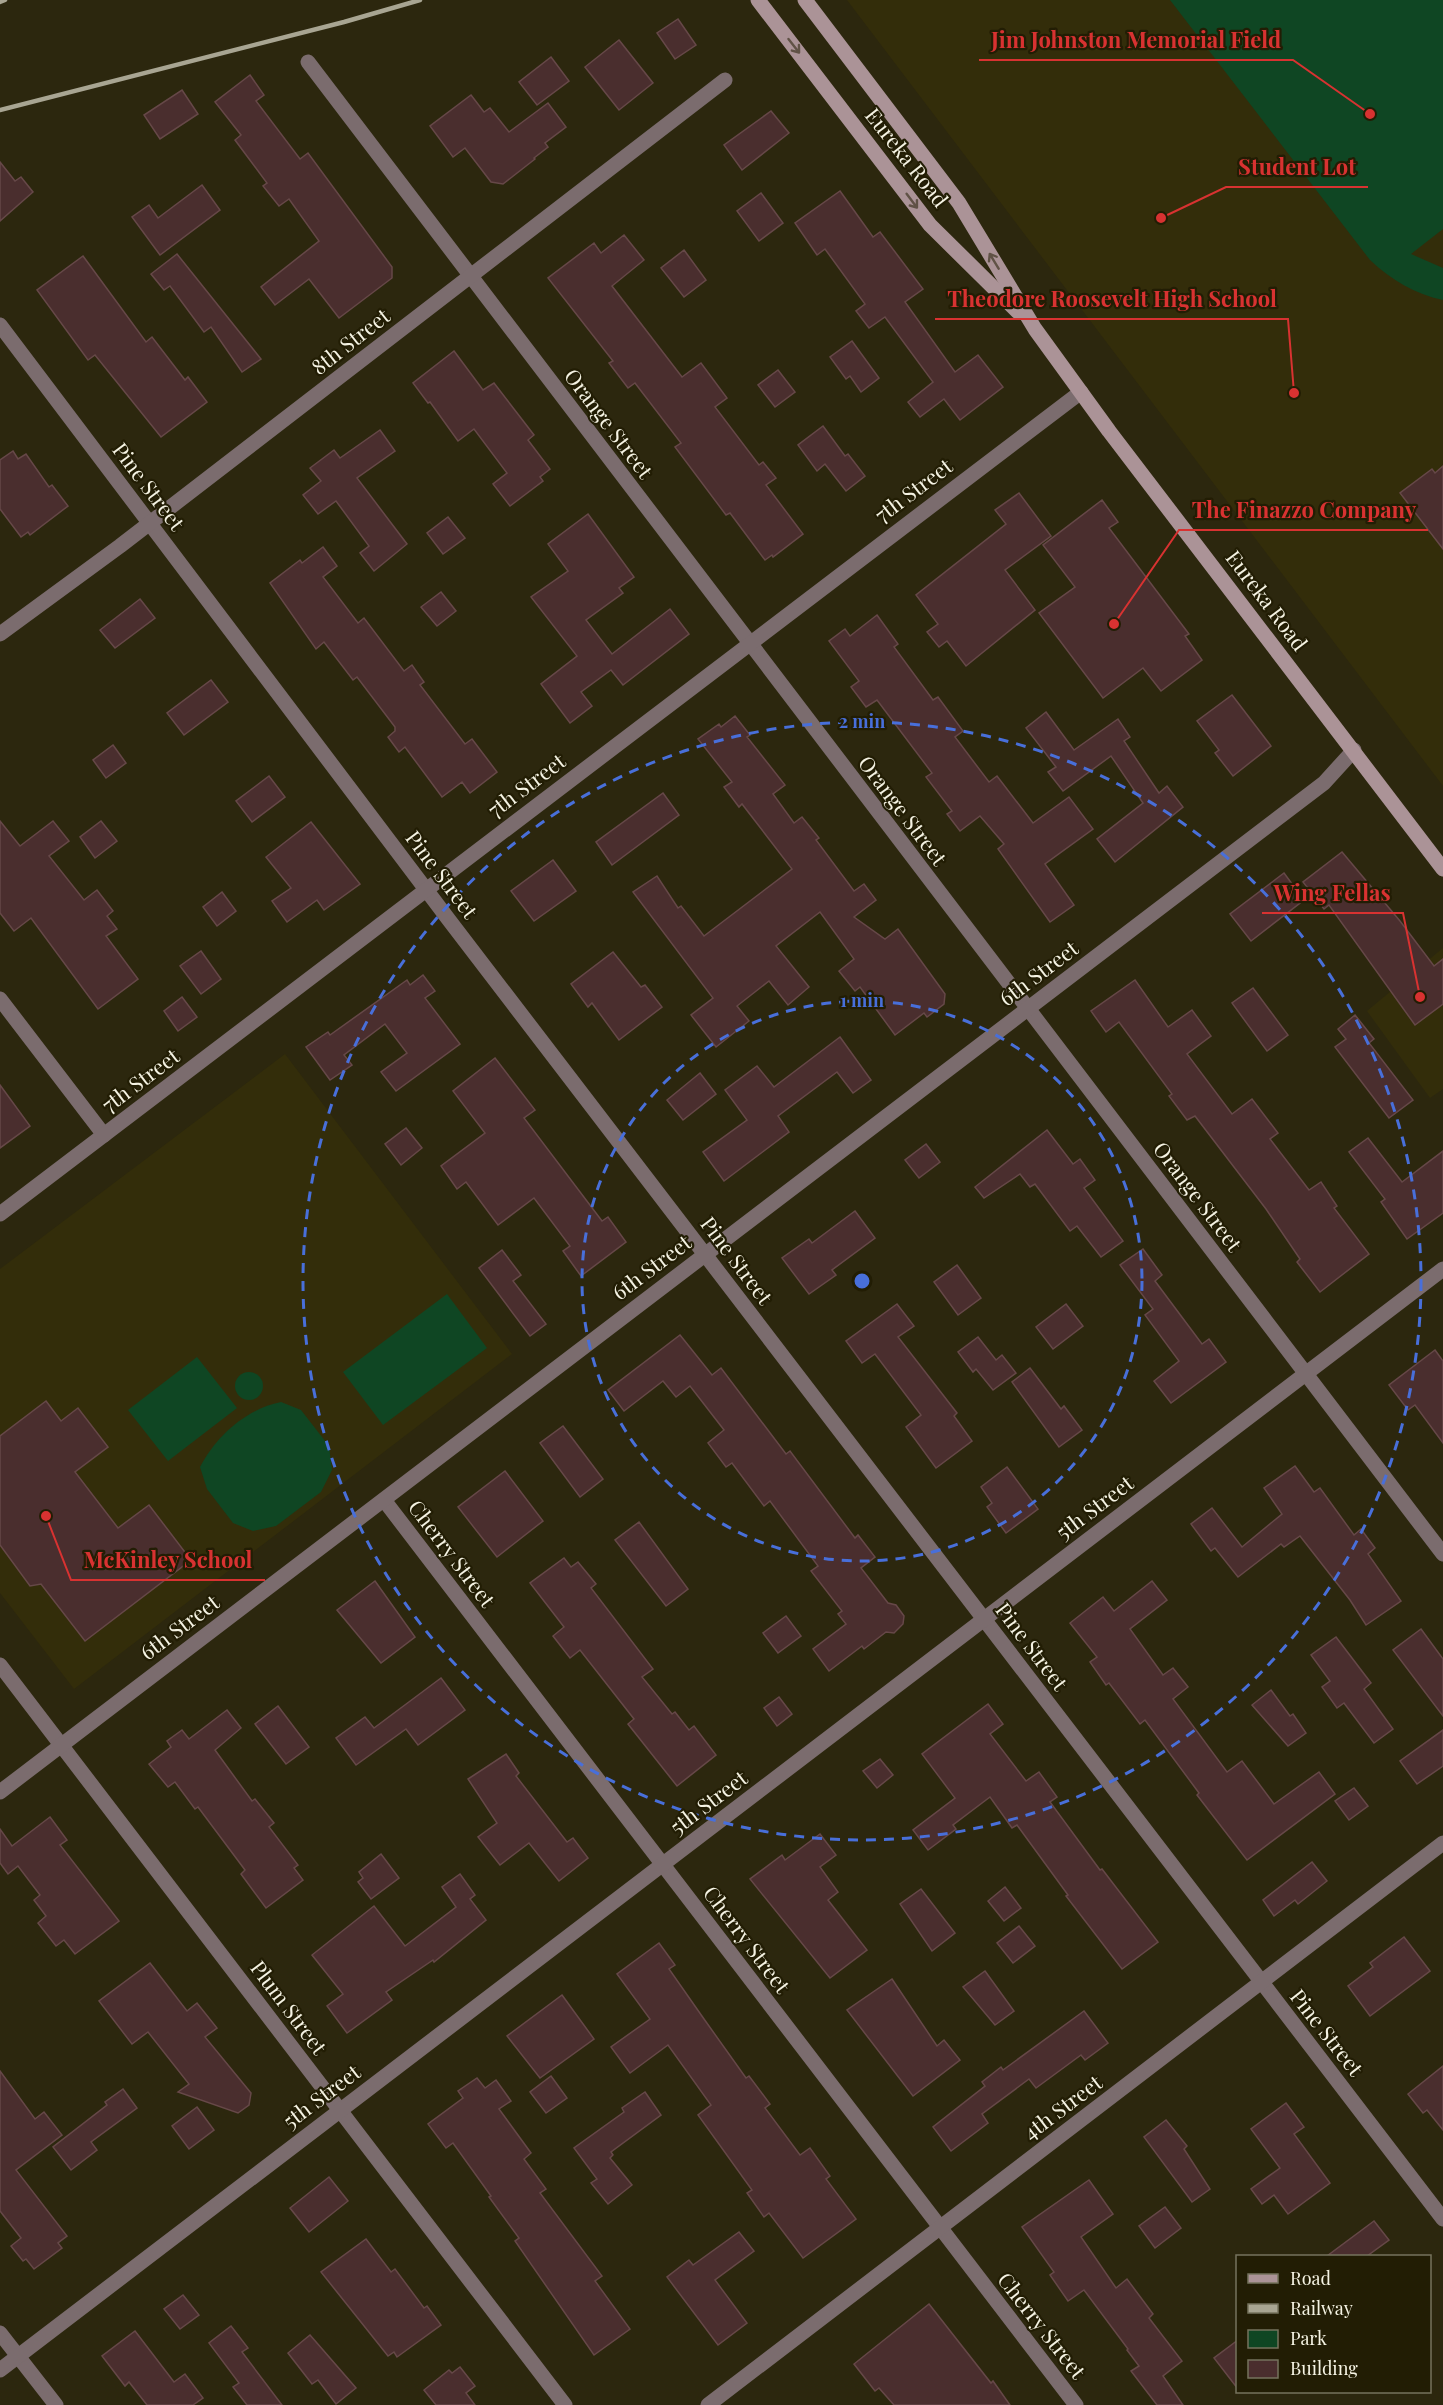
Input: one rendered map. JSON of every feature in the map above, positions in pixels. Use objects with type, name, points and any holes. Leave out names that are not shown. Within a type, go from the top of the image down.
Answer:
[{"type":"main road","name":"Eureka Road","points":[[758,0],[930,225],[1035,329]]},
{"type":"main road","name":"Eureka Road","points":[[805,0],[959,203],[1035,329],[1081,392],[1443,868]]},
{"type":"street","name":"Orange Street","points":[[308,62],[468,276],[1443,1554]]},
{"type":"street","name":"8th Street","points":[[0,634],[149,524],[725,80]]},
{"type":"street","name":"Pine Street","points":[[0,325],[426,890],[1443,2219]]},
{"type":"street","name":"7th Street","points":[[0,1214],[1081,392]]},
{"type":"street","name":"6th Street","points":[[0,1792],[1324,783],[1354,750]]},
{"type":"street","points":[[0,999],[104,1135]]},
{"type":"street","name":"5th Street","points":[[0,2370],[1443,1269]]},
{"type":"street","name":"Cherry Street","points":[[384,1500],[939,2229],[1076,2405]]},
{"type":"street","name":"Plum Street","points":[[0,1665],[566,2405]]},
{"type":"street","name":"4th Street","points":[[708,2405],[1443,1844]]},
{"type":"street","points":[[0,2333],[56,2405]]},
{"type":"shaded area","points":[[847,0],[1443,0],[1443,786]]},
{"type":"shaded area","points":[[1443,948],[1443,1089],[1430,1098],[1367,1011]]},
{"type":"shaded area","points":[[285,1054],[512,1354],[74,1689],[0,1593],[0,1269]]},
{"type":"green space","points":[[1170,0],[1443,0],[1443,229],[1411,254],[1443,268],[1443,300],[1404,285],[1386,274],[1370,260]]},
{"type":"green space","points":[[447,1294],[487,1348],[383,1425],[343,1372]]},
{"type":"green space","points":[[197,1357],[237,1408],[168,1461],[128,1410]]},
{"type":"green space","points":[[249,1372],[259,1376],[263,1386],[259,1396],[249,1400],[239,1396],[235,1386],[239,1376]]},
{"type":"green space","points":[[281,1402],[301,1410],[329,1446],[332,1470],[321,1492],[276,1526],[253,1531],[233,1523],[207,1489],[200,1467],[214,1445],[244,1417]]},
{"type":"building","points":[[678,19],[696,45],[675,59],[657,33]]},
{"type":"building","points":[[619,40],[653,83],[619,110],[585,67]]},
{"type":"building","points":[[551,57],[569,81],[537,105],[519,82]]},
{"type":"building","points":[[250,75],[264,95],[256,101],[300,159],[308,153],[392,267],[392,278],[339,318],[309,279],[275,305],[261,287],[319,241],[289,199],[279,206],[263,186],[267,183],[235,140],[241,135],[215,102]]},
{"type":"building","points":[[182,90],[198,114],[160,139],[144,115]]},
{"type":"building","points":[[471,95],[484,112],[490,108],[509,132],[548,103],[566,127],[545,143],[548,147],[535,159],[503,184],[491,182],[465,148],[453,157],[430,126]]},
{"type":"building","points":[[771,111],[789,133],[742,170],[724,145]]},
{"type":"building","points":[[0,162],[15,181],[21,177],[33,192],[0,221]]},
{"type":"building","points":[[202,185],[220,210],[160,255],[132,217],[149,205],[158,218]]},
{"type":"building","points":[[840,191],[873,237],[880,232],[923,289],[905,302],[955,372],[978,355],[1003,387],[960,420],[944,399],[920,417],[908,402],[933,382],[885,317],[869,328],[856,311],[865,304],[825,249],[817,255],[795,223]]},
{"type":"building","points":[[761,193],[783,223],[759,241],[737,211]]},
{"type":"building","points":[[624,235],[644,260],[612,286],[682,377],[701,363],[727,398],[715,407],[759,465],[763,462],[776,478],[766,485],[803,534],[773,557],[772,555],[765,560],[730,513],[726,515],[675,447],[681,443],[635,383],[628,388],[609,363],[613,361],[548,278],[594,243],[601,253]]},
{"type":"building","points":[[684,250],[706,280],[684,297],[661,268]]},
{"type":"building","points":[[177,254],[261,359],[242,372],[211,327],[204,332],[170,286],[164,290],[151,274]]},
{"type":"building","points":[[83,256],[146,342],[152,337],[185,380],[188,377],[207,402],[161,437],[95,355],[88,360],[37,290]]},
{"type":"building","points":[[852,341],[879,378],[861,392],[850,376],[846,379],[830,357]]},
{"type":"building","points":[[454,351],[483,390],[494,383],[534,435],[528,440],[550,469],[540,477],[543,481],[510,506],[493,484],[507,473],[474,429],[458,441],[413,383]]},
{"type":"building","points":[[778,370],[795,392],[775,407],[758,385]]},
{"type":"building","points":[[823,426],[845,456],[848,454],[865,476],[846,491],[825,464],[817,471],[798,445]]},
{"type":"building","points":[[380,430],[395,451],[357,478],[407,544],[374,571],[360,553],[369,546],[336,501],[318,514],[303,495],[321,481],[310,468],[334,450],[340,458]]},
{"type":"building","points":[[13,451],[18,459],[26,454],[49,487],[52,485],[68,506],[30,535],[28,532],[21,537],[0,509],[0,460]]},
{"type":"building","points":[[1443,466],[1443,549],[1400,493],[1432,469],[1435,473]]},
{"type":"building","points":[[1019,493],[1051,536],[1005,570],[1035,610],[966,666],[947,641],[939,647],[927,632],[938,624],[916,595],[1006,524],[995,510]]},
{"type":"building","points":[[1102,500],[1118,522],[1109,528],[1189,634],[1185,636],[1202,660],[1161,691],[1143,668],[1103,698],[1039,613],[1075,587],[1043,545]]},
{"type":"building","points":[[588,514],[634,577],[619,588],[623,593],[586,620],[612,654],[670,609],[689,634],[623,685],[611,670],[581,692],[592,706],[570,723],[541,684],[577,656],[531,597],[568,571],[548,544]]},
{"type":"building","points":[[448,517],[465,538],[443,554],[427,533]]},
{"type":"building","points":[[323,547],[337,566],[323,577],[358,623],[364,618],[404,671],[412,665],[424,682],[420,685],[465,744],[472,739],[497,772],[470,793],[462,782],[442,797],[405,747],[399,752],[388,737],[395,731],[395,727],[357,677],[353,680],[324,642],[316,649],[270,583],[300,560],[302,563]]},
{"type":"building","points":[[441,592],[456,611],[437,626],[421,607]]},
{"type":"building","points":[[140,599],[155,618],[115,648],[100,630]]},
{"type":"building","points":[[877,615],[898,644],[894,647],[933,700],[938,697],[963,731],[955,737],[989,782],[997,776],[1033,823],[1069,797],[1093,829],[1045,864],[1074,905],[1050,922],[998,849],[1004,844],[980,816],[960,831],[947,814],[952,811],[926,777],[932,773],[877,700],[866,707],[851,687],[859,681],[829,641],[845,629],[850,636]]},
{"type":"building","points":[[211,680],[228,702],[184,735],[167,713]]},
{"type":"building","points":[[1232,695],[1271,746],[1233,776],[1215,753],[1219,750],[1197,721]]},
{"type":"building","points":[[1046,712],[1074,750],[1118,719],[1130,737],[1124,741],[1159,793],[1167,786],[1183,807],[1115,862],[1097,839],[1143,803],[1111,756],[1063,791],[1048,772],[1056,767],[1026,728]]},
{"type":"building","points":[[735,716],[750,735],[747,737],[785,785],[773,794],[794,823],[802,817],[819,838],[816,840],[854,891],[864,884],[876,900],[854,917],[885,939],[898,929],[945,994],[944,1004],[927,1017],[924,1013],[895,1035],[860,987],[855,991],[839,971],[854,959],[820,912],[776,946],[809,987],[788,1005],[769,981],[737,1006],[749,1021],[716,1047],[691,1015],[713,998],[633,892],[657,876],[678,908],[681,906],[704,936],[792,869],[742,804],[739,807],[724,787],[732,782],[698,739],[719,724],[721,727]]},
{"type":"building","points":[[113,745],[126,763],[106,778],[93,760]]},
{"type":"building","points":[[269,776],[285,797],[252,822],[236,801]]},
{"type":"building","points":[[663,793],[679,815],[612,865],[596,842]]},
{"type":"building","points":[[0,821],[20,846],[53,821],[69,841],[49,856],[84,900],[97,890],[113,911],[107,916],[117,929],[106,936],[138,979],[98,1009],[31,918],[14,931],[0,913]]},
{"type":"building","points":[[101,821],[117,841],[95,858],[80,837]]},
{"type":"building","points":[[311,822],[360,884],[324,910],[317,900],[287,922],[272,901],[291,888],[266,857]]},
{"type":"building","points":[[1342,852],[1400,921],[1434,966],[1443,959],[1443,1004],[1415,1025],[1329,905],[1324,909],[1303,882]]},
{"type":"building","points":[[553,860],[576,891],[534,921],[511,891]]},
{"type":"building","points":[[1284,873],[1304,900],[1251,941],[1230,914]]},
{"type":"building","points":[[222,892],[236,911],[217,926],[203,907]]},
{"type":"building","points":[[201,951],[221,979],[201,994],[180,966]]},
{"type":"building","points":[[613,952],[641,987],[645,985],[662,1007],[619,1040],[592,1003],[588,1007],[571,984]]},
{"type":"building","points":[[423,975],[435,991],[425,998],[460,1044],[396,1091],[381,1072],[407,1053],[385,1024],[344,1055],[352,1065],[330,1080],[306,1047],[328,1032],[330,1035],[407,980],[410,985]]},
{"type":"building","points":[[1135,980],[1168,1027],[1192,1010],[1211,1036],[1187,1054],[1232,1114],[1252,1099],[1278,1133],[1270,1139],[1309,1190],[1321,1182],[1337,1206],[1334,1208],[1369,1254],[1320,1292],[1297,1262],[1300,1259],[1266,1209],[1195,1116],[1187,1120],[1169,1096],[1172,1094],[1119,1022],[1106,1032],[1091,1011]]},
{"type":"building","points":[[1253,988],[1288,1035],[1267,1051],[1232,1003]]},
{"type":"building","points":[[182,997],[197,1017],[178,1031],[164,1011]]},
{"type":"building","points":[[1355,1015],[1374,1039],[1369,1043],[1413,1100],[1389,1118],[1335,1047],[1346,1039],[1338,1029]]},
{"type":"building","points":[[840,1037],[871,1080],[853,1093],[837,1072],[778,1116],[789,1132],[724,1181],[703,1152],[747,1120],[725,1090],[757,1066],[774,1087]]},
{"type":"building","points":[[495,1058],[535,1110],[524,1118],[602,1221],[608,1217],[626,1242],[581,1276],[563,1251],[570,1246],[534,1198],[498,1225],[466,1182],[457,1189],[441,1166],[485,1133],[453,1091]]},
{"type":"building","points":[[700,1073],[716,1094],[683,1120],[667,1100]]},
{"type":"building","points":[[0,1085],[30,1126],[0,1148]]},
{"type":"building","points":[[406,1128],[422,1148],[401,1165],[385,1144]]},
{"type":"building","points":[[1047,1130],[1073,1164],[1080,1159],[1095,1180],[1084,1188],[1123,1241],[1101,1257],[1077,1226],[1070,1231],[1035,1184],[1030,1187],[1020,1174],[984,1198],[975,1187]]},
{"type":"building","points":[[1368,1138],[1402,1182],[1443,1151],[1443,1213],[1407,1239],[1381,1202],[1385,1199],[1349,1152]]},
{"type":"building","points":[[926,1144],[940,1162],[919,1178],[905,1160]]},
{"type":"building","points":[[855,1211],[875,1238],[832,1270],[836,1275],[809,1294],[782,1258],[809,1239],[812,1243]]},
{"type":"building","points":[[1143,1249],[1162,1275],[1155,1281],[1202,1344],[1209,1339],[1226,1362],[1171,1403],[1154,1381],[1179,1361],[1145,1315],[1153,1309],[1120,1265]]},
{"type":"building","points":[[502,1250],[521,1275],[513,1281],[546,1324],[530,1336],[479,1268]]},
{"type":"building","points":[[957,1265],[981,1298],[958,1315],[934,1282]]},
{"type":"building","points":[[897,1304],[914,1326],[898,1337],[957,1413],[954,1416],[972,1441],[936,1468],[906,1427],[921,1415],[875,1354],[862,1363],[846,1341]]},
{"type":"building","points":[[1066,1304],[1083,1326],[1053,1349],[1036,1327]]},
{"type":"building","points":[[680,1335],[712,1375],[721,1368],[786,1454],[790,1451],[855,1538],[858,1535],[875,1557],[861,1568],[888,1603],[896,1605],[904,1616],[903,1624],[894,1633],[886,1632],[864,1649],[862,1646],[829,1671],[813,1649],[846,1624],[838,1614],[842,1611],[811,1571],[818,1566],[770,1501],[764,1506],[732,1463],[726,1467],[708,1443],[724,1430],[690,1386],[676,1397],[663,1381],[624,1411],[608,1390]]},
{"type":"building","points":[[978,1337],[996,1360],[1002,1355],[1016,1373],[993,1390],[976,1369],[973,1372],[958,1352]]},
{"type":"building","points":[[1435,1350],[1443,1361],[1443,1443],[1415,1405],[1408,1410],[1389,1385]]},
{"type":"building","points":[[1030,1368],[1061,1409],[1064,1406],[1082,1430],[1059,1447],[1012,1382]]},
{"type":"building","points":[[46,1401],[61,1421],[78,1408],[108,1447],[75,1472],[118,1528],[149,1505],[191,1560],[85,1641],[41,1584],[30,1586],[0,1545],[0,1436]]},
{"type":"building","points":[[563,1426],[603,1479],[580,1497],[540,1443]]},
{"type":"building","points":[[1295,1466],[1314,1492],[1320,1488],[1354,1535],[1361,1529],[1375,1548],[1368,1554],[1401,1601],[1366,1625],[1350,1600],[1300,1536],[1284,1547],[1281,1544],[1238,1577],[1215,1548],[1211,1551],[1191,1524],[1212,1508],[1242,1547],[1282,1514],[1264,1488]]},
{"type":"building","points":[[1007,1467],[1038,1509],[1006,1533],[987,1507],[992,1503],[981,1487]]},
{"type":"building","points":[[505,1471],[543,1521],[497,1557],[458,1507]]},
{"type":"building","points":[[639,1522],[688,1589],[666,1606],[615,1540]]},
{"type":"building","points":[[564,1558],[571,1567],[578,1562],[596,1584],[591,1588],[653,1669],[642,1677],[672,1714],[675,1712],[689,1730],[694,1726],[716,1755],[677,1786],[628,1724],[634,1719],[580,1650],[570,1658],[553,1636],[564,1627],[530,1583]]},
{"type":"building","points":[[375,1581],[415,1637],[381,1663],[337,1610]]},
{"type":"building","points":[[1152,1581],[1167,1600],[1130,1629],[1163,1675],[1173,1668],[1188,1687],[1173,1699],[1227,1772],[1242,1761],[1274,1804],[1319,1772],[1335,1794],[1247,1860],[1197,1795],[1199,1793],[1145,1720],[1140,1724],[1109,1683],[1106,1685],[1090,1662],[1097,1657],[1070,1623],[1103,1597],[1114,1611]]},
{"type":"building","points":[[786,1616],[801,1636],[778,1653],[763,1633]]},
{"type":"building","points":[[1421,1629],[1443,1659],[1443,1716],[1393,1650]]},
{"type":"building","points":[[1336,1637],[1371,1683],[1364,1689],[1393,1729],[1374,1743],[1344,1703],[1337,1708],[1322,1687],[1330,1681],[1311,1655]]},
{"type":"building","points":[[441,1678],[465,1710],[418,1745],[406,1729],[356,1765],[336,1738],[365,1717],[374,1728]]},
{"type":"building","points":[[1271,1690],[1290,1716],[1293,1714],[1306,1733],[1288,1746],[1252,1705]]},
{"type":"building","points":[[779,1697],[792,1714],[777,1726],[764,1708]]},
{"type":"building","points":[[988,1704],[1003,1724],[990,1734],[1026,1781],[1039,1772],[1057,1797],[1050,1802],[1100,1870],[1102,1869],[1158,1942],[1122,1969],[1066,1896],[1068,1895],[1017,1825],[1012,1828],[990,1797],[953,1825],[956,1829],[928,1850],[913,1830],[955,1798],[922,1754]]},
{"type":"building","points":[[278,1706],[309,1747],[286,1764],[255,1724]]},
{"type":"building","points":[[227,1710],[241,1728],[215,1750],[252,1801],[255,1799],[274,1823],[269,1827],[298,1865],[294,1868],[303,1880],[266,1908],[241,1874],[245,1870],[198,1807],[195,1809],[175,1782],[168,1787],[149,1764],[171,1747],[167,1741],[182,1730],[189,1739]]},
{"type":"building","points":[[1443,1730],[1443,1766],[1417,1784],[1400,1761]]},
{"type":"building","points":[[506,1754],[519,1773],[516,1776],[567,1842],[573,1838],[588,1858],[559,1881],[529,1843],[500,1865],[478,1837],[497,1823],[468,1779]]},
{"type":"building","points":[[880,1759],[893,1775],[877,1788],[863,1771]]},
{"type":"building","points":[[1354,1788],[1368,1806],[1349,1820],[1335,1801]]},
{"type":"building","points":[[50,1817],[67,1840],[60,1845],[119,1921],[75,1954],[64,1940],[56,1946],[38,1923],[46,1916],[34,1900],[40,1895],[18,1866],[8,1874],[0,1863],[0,1829],[12,1846]]},
{"type":"building","points":[[820,1834],[836,1855],[820,1867],[838,1892],[828,1900],[867,1950],[830,1978],[750,1879],[782,1855],[785,1860]]},
{"type":"building","points":[[381,1854],[399,1878],[371,1899],[358,1882],[363,1878],[359,1872]]},
{"type":"building","points":[[1312,1862],[1327,1881],[1298,1904],[1295,1900],[1274,1916],[1263,1900]]},
{"type":"building","points":[[460,1874],[475,1895],[470,1899],[486,1920],[434,1962],[433,1960],[386,1992],[392,2000],[347,2033],[327,2006],[343,1994],[312,1955],[374,1906],[405,1946],[456,1907],[442,1887]]},
{"type":"building","points":[[1005,1887],[1021,1908],[1004,1921],[988,1901]]},
{"type":"building","points":[[921,1889],[955,1933],[932,1951],[900,1904]]},
{"type":"building","points":[[1019,1926],[1035,1946],[1013,1963],[997,1943]]},
{"type":"building","points":[[1404,1937],[1430,1971],[1370,2016],[1348,1986],[1373,1967],[1370,1963]]},
{"type":"building","points":[[659,1943],[675,1965],[669,1969],[746,2078],[749,2076],[770,2104],[765,2108],[800,2155],[810,2148],[830,2176],[826,2179],[856,2219],[803,2258],[769,2213],[764,2217],[747,2193],[752,2190],[698,2115],[711,2105],[668,2045],[630,2073],[611,2047],[650,2019],[617,1974]]},
{"type":"building","points":[[150,1963],[187,2011],[197,2003],[217,2028],[205,2037],[251,2093],[249,2105],[238,2113],[178,2092],[189,2084],[148,2032],[132,2044],[99,2001]]},
{"type":"building","points":[[985,1971],[1014,2011],[995,2025],[963,1987]]},
{"type":"building","points":[[892,1979],[937,2046],[944,2040],[960,2060],[913,2096],[847,2010]]},
{"type":"building","points":[[562,1995],[594,2039],[540,2078],[507,2036]]},
{"type":"building","points":[[1084,2011],[1108,2043],[1085,2060],[1081,2055],[1036,2088],[1029,2079],[982,2114],[988,2123],[951,2151],[933,2127],[985,2086],[982,2082],[1001,2067],[1003,2070]]},
{"type":"building","points":[[1443,2066],[1443,2130],[1427,2110],[1423,2113],[1408,2094]]},
{"type":"building","points":[[0,2071],[35,2119],[44,2112],[62,2135],[16,2170],[67,2236],[58,2243],[62,2248],[34,2269],[26,2259],[23,2261],[11,2246],[21,2238],[0,2211]]},
{"type":"building","points":[[551,2076],[567,2098],[546,2113],[530,2092]]},
{"type":"building","points":[[477,2078],[485,2088],[496,2080],[511,2101],[499,2109],[531,2153],[524,2159],[546,2189],[540,2193],[602,2276],[595,2281],[630,2329],[594,2355],[515,2241],[519,2238],[453,2143],[446,2148],[428,2124],[463,2098],[458,2091]]},
{"type":"building","points":[[123,2089],[137,2108],[91,2142],[97,2150],[71,2170],[53,2147],[107,2105],[105,2102]]},
{"type":"building","points":[[645,2092],[661,2115],[611,2152],[613,2155],[610,2158],[632,2185],[608,2204],[591,2183],[597,2179],[574,2148],[624,2112],[622,2108]]},
{"type":"building","points":[[1286,2103],[1304,2127],[1294,2134],[1330,2183],[1288,2214],[1274,2195],[1262,2204],[1251,2189],[1280,2168],[1251,2129]]},
{"type":"building","points":[[197,2107],[214,2130],[189,2149],[172,2126]]},
{"type":"building","points":[[1166,2120],[1187,2146],[1184,2149],[1210,2189],[1192,2202],[1144,2137]]},
{"type":"building","points":[[329,2177],[348,2201],[309,2232],[290,2208]]},
{"type":"building","points":[[1089,2180],[1113,2214],[1081,2237],[1116,2288],[1127,2279],[1153,2314],[1149,2318],[1182,2361],[1163,2376],[1183,2405],[1157,2405],[1131,2371],[1139,2366],[1084,2290],[1068,2301],[1050,2275],[1054,2272],[1022,2227]]},
{"type":"building","points":[[1165,2207],[1181,2228],[1155,2248],[1139,2226]]},
{"type":"building","points":[[1374,2221],[1389,2240],[1368,2255],[1328,2255]]},
{"type":"building","points":[[739,2232],[754,2251],[715,2280],[747,2323],[718,2345],[667,2277],[689,2260],[693,2265]]},
{"type":"building","points":[[366,2239],[391,2272],[395,2269],[424,2308],[427,2306],[441,2325],[397,2357],[394,2352],[388,2356],[321,2272]]},
{"type":"building","points":[[183,2295],[199,2315],[180,2329],[164,2309]]},
{"type":"building","points":[[929,2304],[1010,2405],[894,2405],[879,2388],[875,2391],[854,2364]]},
{"type":"building","points":[[231,2326],[248,2348],[242,2352],[282,2405],[247,2405],[233,2387],[239,2383],[209,2343]]},
{"type":"building","points":[[135,2331],[174,2382],[185,2374],[203,2398],[193,2405],[147,2405],[129,2382],[125,2386],[102,2356]]},
{"type":"building","points":[[310,2335],[356,2388],[336,2404],[318,2380],[312,2384],[288,2353]]},
{"type":"building","points":[[1236,2342],[1236,2386],[1214,2358]]},
{"type":"building","points":[[460,2367],[475,2386],[466,2393],[475,2405],[436,2405],[424,2390],[449,2370],[452,2373]]},
{"type":"railway","points":[[0,2],[5,0]]},
{"type":"railway","points":[[0,110],[344,22],[420,0]]},
{"type":"place","name":"Jim Johnston Memorial Field","points":[[1370,114]]},
{"type":"place","name":"Student Lot","points":[[1161,218]]},
{"type":"place","name":"Theodore Roosevelt High School","points":[[1294,393]]},
{"type":"place","name":"The Finazzo Company","points":[[1114,624]]},
{"type":"place","name":"Wing Fellas","points":[[1420,997]]},
{"type":"place","name":"McKinley School","points":[[46,1516]]}]
